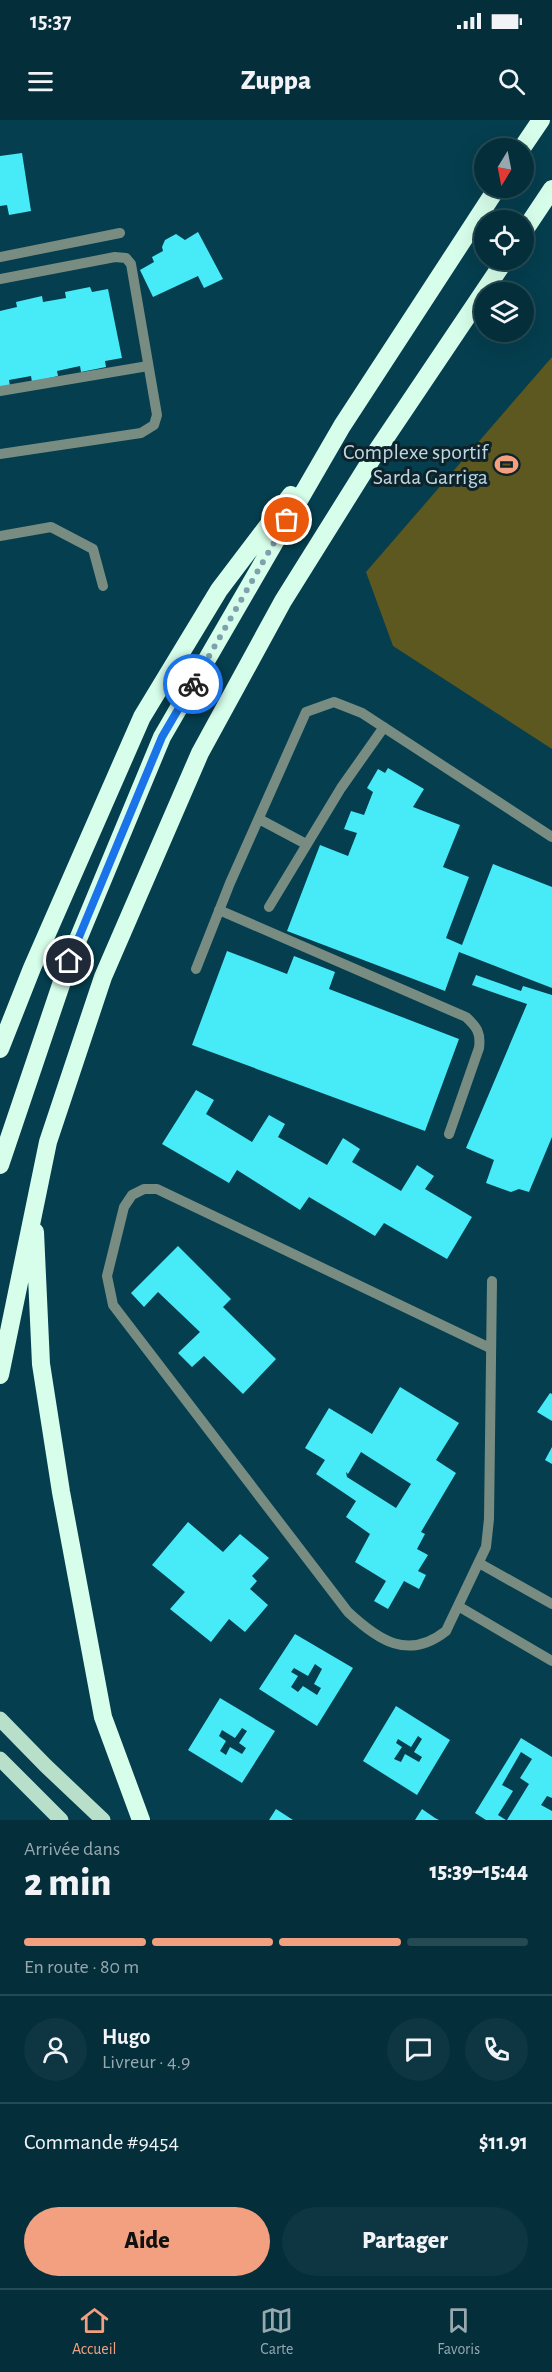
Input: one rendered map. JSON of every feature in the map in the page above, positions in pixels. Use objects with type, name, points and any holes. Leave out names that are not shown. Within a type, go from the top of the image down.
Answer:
[{"type":"highway","points":[[529,138],[541,120]]},
{"type":"highway","points":[[534,216],[552,189]]},
{"type":"highway","points":[[0,1165],[69,961],[162,737],[342,426],[490,198]]},
{"type":"highway","points":[[0,1375],[48,1142],[103,977],[200,753],[283,601],[378,449],[498,270]]},
{"type":"highway","points":[[0,1049],[32,968],[142,717],[219,590],[342,426]]},
{"type":"highway","points":[[34,1204],[41,1364],[61,1492],[103,1717],[141,1820]]},
{"type":"main road","points":[[0,1719],[103,1820]]},
{"type":"main road","points":[[0,1759],[61,1820]]},
{"type":"lane","points":[[0,257],[120,233]]},
{"type":"lane","points":[[0,279],[114,257],[126,258],[131,264],[157,415],[154,425],[149,430],[0,454]]},
{"type":"lane","points":[[0,391],[148,366]]},
{"type":"lane","points":[[0,536],[51,527],[93,549],[103,586]]},
{"type":"lane","points":[[196,969],[219,910],[306,712],[334,702],[362,713],[552,837]]},
{"type":"lane","points":[[269,907],[341,788],[384,727]]},
{"type":"lane","points":[[259,819],[306,844]]},
{"type":"lane","points":[[219,910],[466,1017],[476,1026],[480,1037],[479,1048],[449,1134]]},
{"type":"lane","points":[[490,1348],[156,1189],[144,1189],[132,1195],[124,1207],[107,1276],[113,1305],[348,1612],[366,1629],[390,1643],[408,1646],[435,1640],[446,1631],[486,1547],[489,1519],[492,1281]]},
{"type":"lane","points":[[479,1563],[552,1604]]},
{"type":"lane","points":[[458,1606],[552,1661]]},
{"type":"shaded area","name":"Complexe sportif Sarda Garriga","points":[[552,357],[552,749],[393,646],[366,572]]},
{"type":"building","points":[[22,153],[31,211],[9,215],[7,205],[0,206],[0,156]]},
{"type":"building","points":[[198,232],[223,279],[204,288],[198,276],[153,297],[140,270],[154,262],[152,257],[163,251],[165,240],[176,234],[185,240]]},
{"type":"building","points":[[90,287],[92,292],[108,289],[122,358],[105,361],[106,367],[81,372],[80,366],[57,371],[58,376],[32,382],[31,376],[9,380],[10,386],[0,388],[0,311],[17,307],[16,302],[42,296],[43,302],[66,298],[65,292]]},
{"type":"building","points":[[388,768],[424,789],[413,807],[460,825],[443,867],[469,877],[446,938],[462,945],[493,864],[552,887],[552,988],[459,952],[445,991],[287,931],[320,845],[348,856],[357,833],[344,829],[351,811],[364,815],[373,792],[367,788],[378,769],[385,773]]},
{"type":"building","points":[[227,951],[287,974],[294,956],[335,972],[329,989],[459,1039],[425,1131],[192,1045]]},
{"type":"building","points":[[476,975],[521,991],[523,986],[552,995],[552,1137],[529,1192],[519,1189],[511,1192],[486,1183],[494,1160],[466,1148],[527,1004],[472,985]]},
{"type":"building","points":[[196,1090],[214,1100],[206,1114],[252,1142],[269,1115],[285,1124],[278,1137],[327,1165],[343,1138],[360,1149],[352,1162],[401,1191],[417,1165],[434,1176],[425,1189],[472,1217],[447,1259],[384,1223],[375,1236],[309,1197],[300,1210],[237,1170],[229,1183],[162,1144]]},
{"type":"building","points":[[178,1246],[231,1299],[223,1307],[276,1359],[243,1394],[204,1356],[192,1367],[178,1353],[200,1332],[158,1292],[144,1307],[131,1293]]},
{"type":"building","points":[[400,1387],[459,1423],[436,1460],[456,1473],[421,1532],[425,1534],[417,1549],[428,1555],[418,1571],[426,1575],[419,1589],[404,1581],[388,1609],[374,1601],[386,1581],[355,1562],[370,1534],[346,1517],[356,1501],[316,1474],[325,1460],[305,1448],[329,1408],[372,1434]],"holes":[[[361,1452],[411,1484],[396,1508],[347,1477],[346,1472],[348,1474]]]},
{"type":"building","points":[[550,1393],[552,1394],[552,1421],[537,1412]]},
{"type":"building","points":[[552,1447],[552,1464],[545,1460]]},
{"type":"building","points":[[188,1522],[223,1552],[240,1534],[269,1558],[252,1576],[257,1581],[250,1589],[268,1605],[245,1632],[229,1619],[211,1642],[170,1609],[185,1592],[152,1565]]},
{"type":"building","points":[[295,1634],[353,1668],[317,1726],[259,1689]],"holes":[[[315,1664],[322,1669],[314,1684],[321,1688],[317,1695],[303,1686],[298,1692],[291,1687],[298,1676],[291,1672],[294,1668],[308,1676]]]},
{"type":"building","points":[[220,1698],[275,1731],[242,1783],[188,1750]],"holes":[[[242,1728],[247,1731],[239,1743],[246,1748],[242,1754],[230,1747],[226,1755],[220,1751],[226,1741],[219,1736],[222,1730],[235,1738]]]},
{"type":"building","points":[[396,1706],[450,1740],[417,1795],[363,1761]],"holes":[[[418,1736],[422,1739],[414,1752],[422,1757],[419,1762],[405,1754],[401,1762],[394,1759],[402,1747],[396,1743],[398,1739],[411,1747]]]},
{"type":"building","points":[[521,1738],[552,1757],[552,1798],[547,1796],[541,1805],[552,1811],[552,1820],[507,1820],[529,1784],[520,1778],[532,1759],[521,1752],[502,1785],[513,1791],[498,1815],[506,1820],[486,1820],[475,1813]]},
{"type":"building","points":[[276,1809],[293,1820],[269,1820]]},
{"type":"building","points":[[422,1809],[435,1818],[439,1820],[415,1820]]},
{"type":"way so far","points":[[193,684],[287,520]]},
{"type":"place","name":"Complexe sportif Sarda Garriga","points":[[506,465]]},
{"type":"route","points":[[69,961],[162,737],[193,684]]}]
